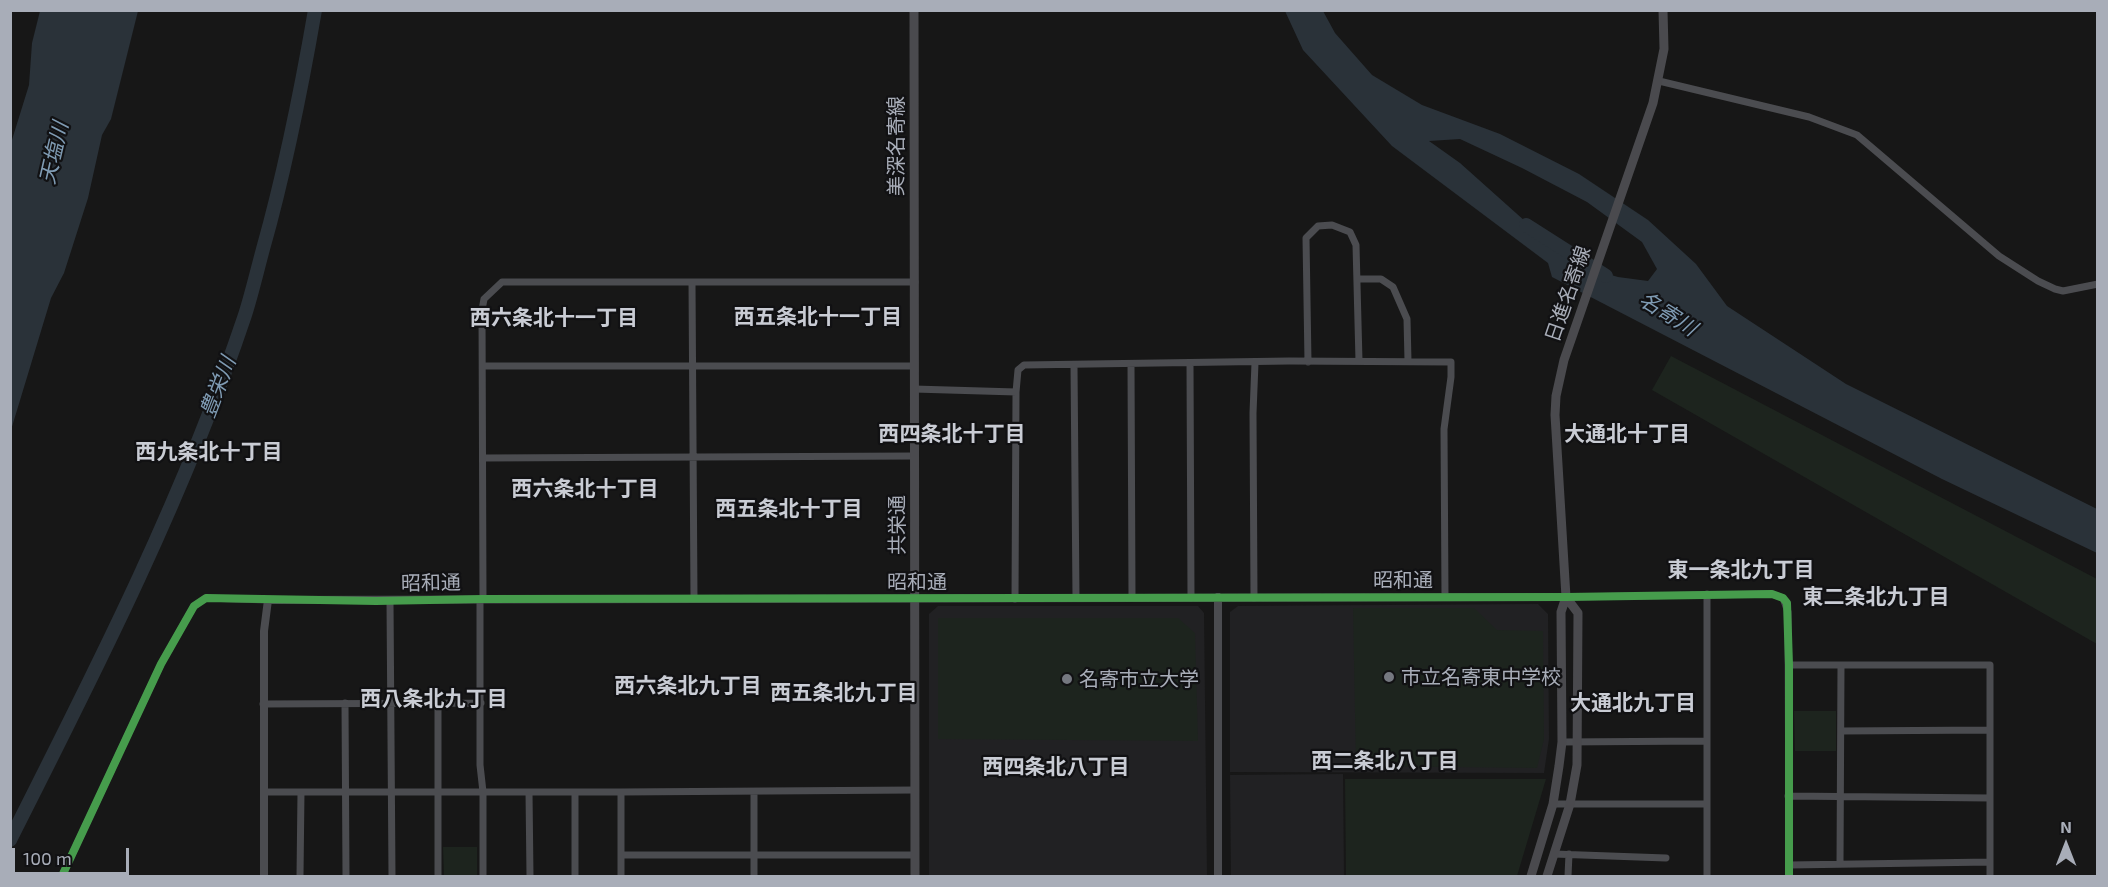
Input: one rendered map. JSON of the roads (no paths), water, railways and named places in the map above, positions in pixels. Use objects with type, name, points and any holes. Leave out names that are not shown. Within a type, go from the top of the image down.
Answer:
[{"type":"main road","name":"美深名寄線","points":[[914,10],[915,282]]},
{"type":"main road","name":"日進名寄線","points":[[1531,876],[1553,804],[1562,742],[1560,612],[1566,597],[1555,415],[1556,396],[1564,360],[1659,81],[1664,49],[1663,10]]},
{"type":"main road","name":"共栄通","points":[[915,282],[915,876]]},
{"type":"main road","name":"日進名寄線","points":[[1547,876],[1570,804],[1577,765],[1578,613],[1566,597]]},
{"type":"street","points":[[1659,81],[1809,117],[1857,135],[1999,256],[2038,281],[2063,291],[2097,284]]},
{"type":"street","points":[[1308,362],[1306,238],[1318,226],[1332,225],[1350,232],[1356,245],[1359,361]]},
{"type":"street","points":[[1357,279],[1381,279],[1393,287],[1407,319],[1408,361]]},
{"type":"street","points":[[483,876],[483,792],[480,765],[484,299],[502,282],[915,282]]},
{"type":"street","points":[[692,282],[694,598]]},
{"type":"street","points":[[1015,599],[1016,392],[1018,370],[1024,365],[1359,361],[1451,362],[1444,429],[1445,597]]},
{"type":"street","points":[[1254,598],[1255,363]]},
{"type":"street","points":[[1131,364],[1132,598]]},
{"type":"street","points":[[1190,364],[1191,598]]},
{"type":"street","points":[[1074,365],[1076,598]]},
{"type":"street","points":[[483,366],[914,366]]},
{"type":"street","points":[[914,389],[1016,392]]},
{"type":"street","points":[[484,458],[914,456]]},
{"type":"street","points":[[1707,594],[1707,876]]},
{"type":"street","points":[[1566,597],[1772,594],[1784,598],[1788,612],[1789,665],[1789,876]]},
{"type":"street","points":[[1218,597],[1218,876]]},
{"type":"street","name":"昭和通","points":[[268,600],[1566,597]]},
{"type":"street","points":[[62,876],[161,664],[194,606],[206,598],[268,600],[264,631],[264,876]]},
{"type":"street","points":[[390,601],[392,876]]},
{"type":"street","points":[[1789,665],[1990,665],[1990,876]]},
{"type":"street","points":[[1840,864],[1841,665]]},
{"type":"street","points":[[345,703],[346,876]]},
{"type":"street","points":[[263,704],[481,703]]},
{"type":"street","points":[[438,704],[438,876]]},
{"type":"street","points":[[1841,731],[1989,730]]},
{"type":"street","points":[[1562,742],[1707,741]]},
{"type":"street","points":[[264,792],[915,790]]},
{"type":"street","points":[[300,876],[301,792]]},
{"type":"street","points":[[529,792],[530,876]]},
{"type":"street","points":[[575,792],[575,876]]},
{"type":"street","points":[[621,792],[621,876]]},
{"type":"street","points":[[754,792],[754,876]]},
{"type":"street","points":[[1788,796],[1990,798]]},
{"type":"street","points":[[1553,804],[1707,804]]},
{"type":"street","points":[[1554,854],[1666,858]]},
{"type":"street","points":[[1568,876],[1569,854]]},
{"type":"street","points":[[621,855],[914,855]]},
{"type":"street","points":[[1788,865],[1990,862]]},
{"type":"water","name":"天塩川","points":[[40,11],[138,11],[111,119],[102,135],[88,198],[64,273],[51,298],[11,430],[11,143],[29,85],[32,43]]},
{"type":"water","points":[[1285,11],[1323,11],[1335,33],[1372,75],[1422,105],[1500,134],[1579,174],[1648,220],[1696,264],[1727,306],[1846,384],[2097,509],[2097,553],[1942,479],[1552,277],[1548,263],[1392,146],[1303,50]],"holes":[[[1460,139],[1587,202],[1642,242],[1657,269],[1648,281],[1618,277],[1573,264],[1460,163],[1429,141]]]},
{"type":"waterway","name":"豊栄川","points":[[10,840],[107,646],[167,516],[221,383],[248,307],[278,190],[315,10]]},
{"type":"waterway","name":"名寄川","points":[[1526,225],[1606,276]]},
{"type":"place","name":"市立名寄東中学校","points":[[1389,677]]},
{"type":"place","name":"名寄市立大学","points":[[1067,679]]},
{"type":"district","name":"西五条北十一丁目","points":[[818,317]]},
{"type":"district","name":"西六条北十一丁目","points":[[554,318]]},
{"type":"district","name":"西四条北十丁目","points":[[952,434]]},
{"type":"district","name":"大通北十丁目","points":[[1627,434]]},
{"type":"district","name":"西九条北十丁目","points":[[209,452]]},
{"type":"district","name":"西六条北十丁目","points":[[585,489]]},
{"type":"district","name":"西五条北十丁目","points":[[789,509]]},
{"type":"district","name":"東一条北九丁目","points":[[1741,570]]},
{"type":"district","name":"東二条北九丁目","points":[[1876,597]]},
{"type":"district","name":"西六条北九丁目","points":[[688,686]]},
{"type":"district","name":"西五条北九丁目","points":[[844,693]]},
{"type":"district","name":"西八条北九丁目","points":[[434,699]]},
{"type":"district","name":"大通北九丁目","points":[[1633,703]]},
{"type":"district","name":"西二条北八丁目","points":[[1385,761]]},
{"type":"district","name":"西四条北八丁目","points":[[1056,767]]}]
